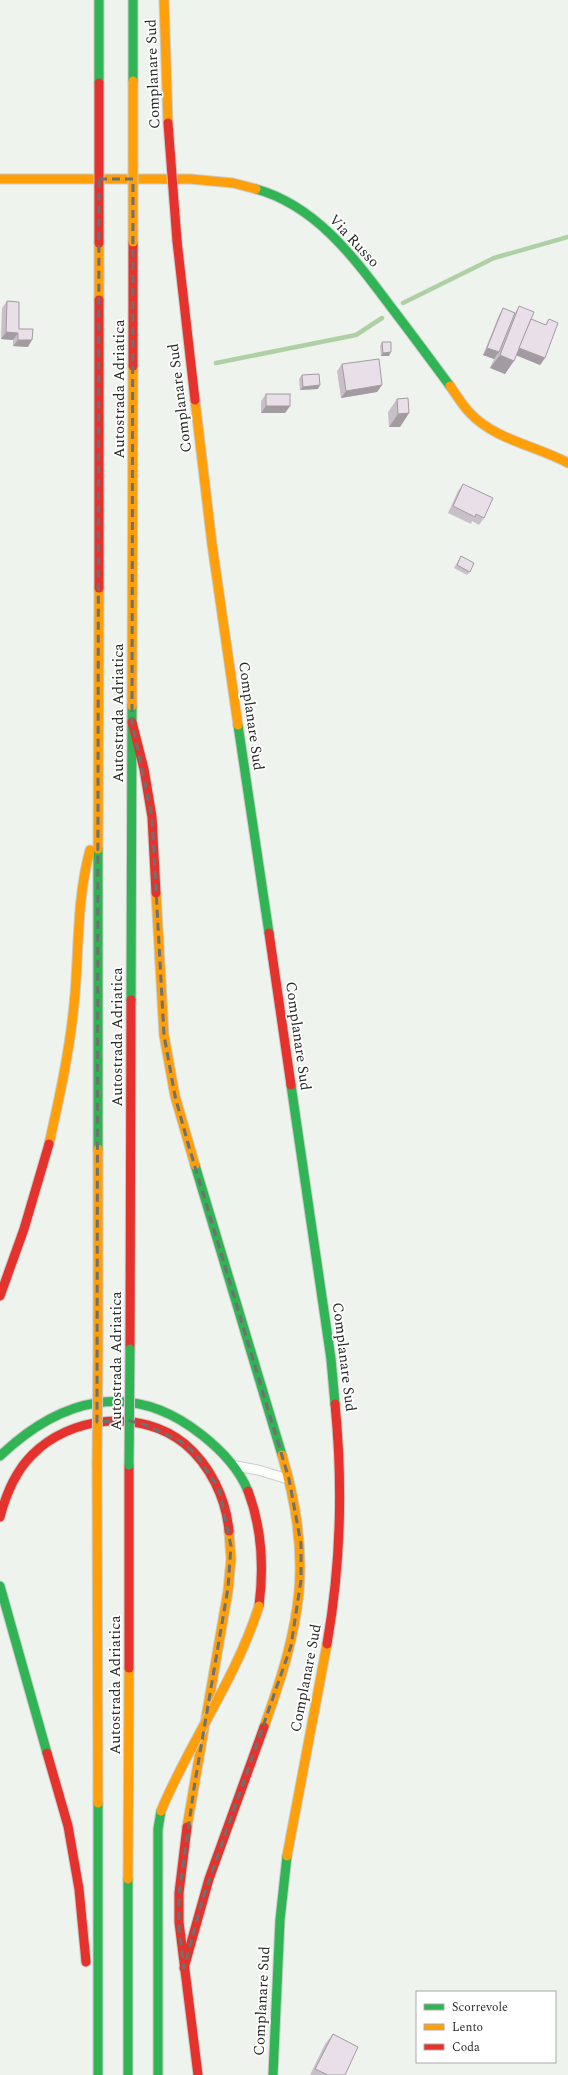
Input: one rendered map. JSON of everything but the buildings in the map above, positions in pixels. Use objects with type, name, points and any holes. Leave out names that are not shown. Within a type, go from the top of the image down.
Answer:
[{"type":"main road","name":"Autostrada Adriatica","points":[[98,2075],[97,1464],[99,0]]},
{"type":"main road","name":"Autostrada Adriatica","points":[[128,2075],[133,0]]},
{"type":"main road","name":"Complanare Sud","points":[[164,0],[168,123],[177,241],[212,544],[330,1351],[340,1453],[342,1498],[338,1563],[331,1619],[285,1869],[279,1935],[273,2075]]},
{"type":"main road","name":"Via Russo","points":[[0,179],[197,180],[233,183],[259,190],[285,201],[320,223],[353,256],[470,413],[482,424],[498,434],[554,455],[568,463]]},
{"type":"main road","points":[[132,722],[144,769],[152,817],[156,918],[164,1034],[175,1096],[289,1479],[298,1521],[301,1560],[299,1602],[291,1646],[203,1898],[184,1968]]},
{"type":"main road","points":[[0,1296],[15,1259],[51,1135],[73,1016],[81,888],[86,862],[98,824]]},
{"type":"main road","points":[[0,1456],[28,1432],[61,1413],[93,1403],[107,1402],[150,1408],[183,1421],[212,1442],[232,1465],[240,1476],[249,1496],[261,1542],[263,1587],[254,1628],[237,1667],[173,1784],[161,1811],[158,1829],[158,2075]]},
{"type":"main road","points":[[0,1517],[4,1501],[12,1482],[24,1463],[40,1446],[73,1428],[110,1420],[127,1420],[146,1425],[163,1431],[180,1441],[196,1454],[219,1489],[229,1527],[231,1546],[228,1588],[194,1788],[179,1895],[179,1929],[198,2075]]},
{"type":"main road","points":[[0,1586],[6,1612],[68,1826],[79,1889],[88,1975],[98,2020]]},
{"type":"lane","points":[[232,1465],[258,1470],[289,1479]]},
{"type":"highlighted area","points":[[99,179],[133,179],[132,722],[152,817],[164,1035],[175,1096],[187,1140],[289,1479],[301,1544],[301,1580],[291,1646],[203,1898],[184,1968],[179,1929],[179,1895],[194,1788],[228,1588],[231,1546],[219,1489],[196,1454],[180,1441],[146,1425],[127,1420],[97,1422]]},
{"type":"waterway","points":[[403,303],[494,258],[568,237]]},
{"type":"waterway","points":[[216,363],[356,335],[382,318]]},
{"type":"traffic: fast","points":[[99,0],[99,83]]},
{"type":"traffic: fast","points":[[133,0],[133,81]]},
{"type":"traffic: fast","points":[[256,189],[278,197],[298,208],[333,236],[349,253],[450,386]]},
{"type":"traffic: fast","points":[[131,1000],[132,706]]},
{"type":"traffic: fast","points":[[238,725],[269,933]]},
{"type":"traffic: fast","points":[[98,849],[98,1149]]},
{"type":"traffic: fast","points":[[291,1085],[331,1359],[335,1404]]},
{"type":"traffic: fast","points":[[195,1165],[282,1455]]},
{"type":"traffic: fast","points":[[129,1465],[130,1349]]},
{"type":"traffic: fast","points":[[0,1456],[23,1436],[47,1420],[72,1409],[98,1403],[123,1402],[149,1406],[176,1417],[202,1435],[229,1460],[240,1475],[248,1491]]},
{"type":"traffic: fast","points":[[0,1586],[47,1753]]},
{"type":"traffic: fast","points":[[98,1803],[98,2075]]},
{"type":"traffic: fast","points":[[158,2075],[158,1829],[161,1811]]},
{"type":"traffic: fast","points":[[273,2075],[280,1920],[287,1856]]},
{"type":"traffic: fast","points":[[128,1879],[128,2075]]},
{"type":"traffic: slow","points":[[164,0],[168,123]]},
{"type":"traffic: slow","points":[[133,81],[133,242]]},
{"type":"traffic: slow","points":[[0,179],[190,179],[233,183],[256,189]]},
{"type":"traffic: slow","points":[[99,243],[99,300]]},
{"type":"traffic: slow","points":[[132,706],[133,366]]},
{"type":"traffic: slow","points":[[450,386],[470,413],[492,430],[568,463]]},
{"type":"traffic: slow","points":[[195,400],[212,544],[238,725]]},
{"type":"traffic: slow","points":[[98,849],[99,588]]},
{"type":"traffic: slow","points":[[49,1144],[71,1032],[75,994],[79,922],[83,886],[90,850]]},
{"type":"traffic: slow","points":[[156,893],[164,1035],[175,1096],[195,1165]]},
{"type":"traffic: slow","points":[[98,1149],[98,1350]]},
{"type":"traffic: slow","points":[[97,1464],[98,1350]]},
{"type":"traffic: slow","points":[[264,1727],[287,1656],[299,1592],[300,1561],[298,1528],[292,1493],[282,1455]]},
{"type":"traffic: slow","points":[[97,1464],[98,1803]]},
{"type":"traffic: slow","points":[[187,1827],[228,1591],[231,1559],[229,1531]]},
{"type":"traffic: slow","points":[[161,1811],[185,1760],[238,1659],[259,1606]]},
{"type":"traffic: slow","points":[[287,1856],[327,1644]]},
{"type":"traffic: slow","points":[[128,1879],[129,1668]]},
{"type":"traffic: jam","points":[[99,83],[99,243]]},
{"type":"traffic: jam","points":[[168,123],[177,241]]},
{"type":"traffic: jam","points":[[177,241],[195,400]]},
{"type":"traffic: jam","points":[[133,242],[133,366]]},
{"type":"traffic: jam","points":[[99,300],[99,588]]},
{"type":"traffic: jam","points":[[132,722],[144,769],[152,817],[156,893]]},
{"type":"traffic: jam","points":[[269,933],[291,1085]]},
{"type":"traffic: jam","points":[[130,1349],[131,1000]]},
{"type":"traffic: jam","points":[[0,1296],[24,1229],[49,1144]]},
{"type":"traffic: jam","points":[[327,1644],[332,1614],[338,1554],[340,1494],[338,1434],[335,1404]]},
{"type":"traffic: jam","points":[[0,1517],[8,1492],[16,1476],[32,1455],[48,1442],[66,1432],[86,1425],[106,1421],[127,1421],[148,1425],[167,1433],[185,1444],[194,1452],[209,1472],[215,1483],[224,1506],[229,1531]]},
{"type":"traffic: jam","points":[[129,1465],[129,1668]]},
{"type":"traffic: jam","points":[[248,1491],[253,1505],[261,1548],[261,1591],[259,1606]]},
{"type":"traffic: jam","points":[[184,1968],[209,1879],[264,1727]]},
{"type":"traffic: jam","points":[[47,1753],[68,1826],[79,1889],[86,1962]]},
{"type":"traffic: jam","points":[[187,1827],[179,1893],[179,1922],[198,2075]]}]
